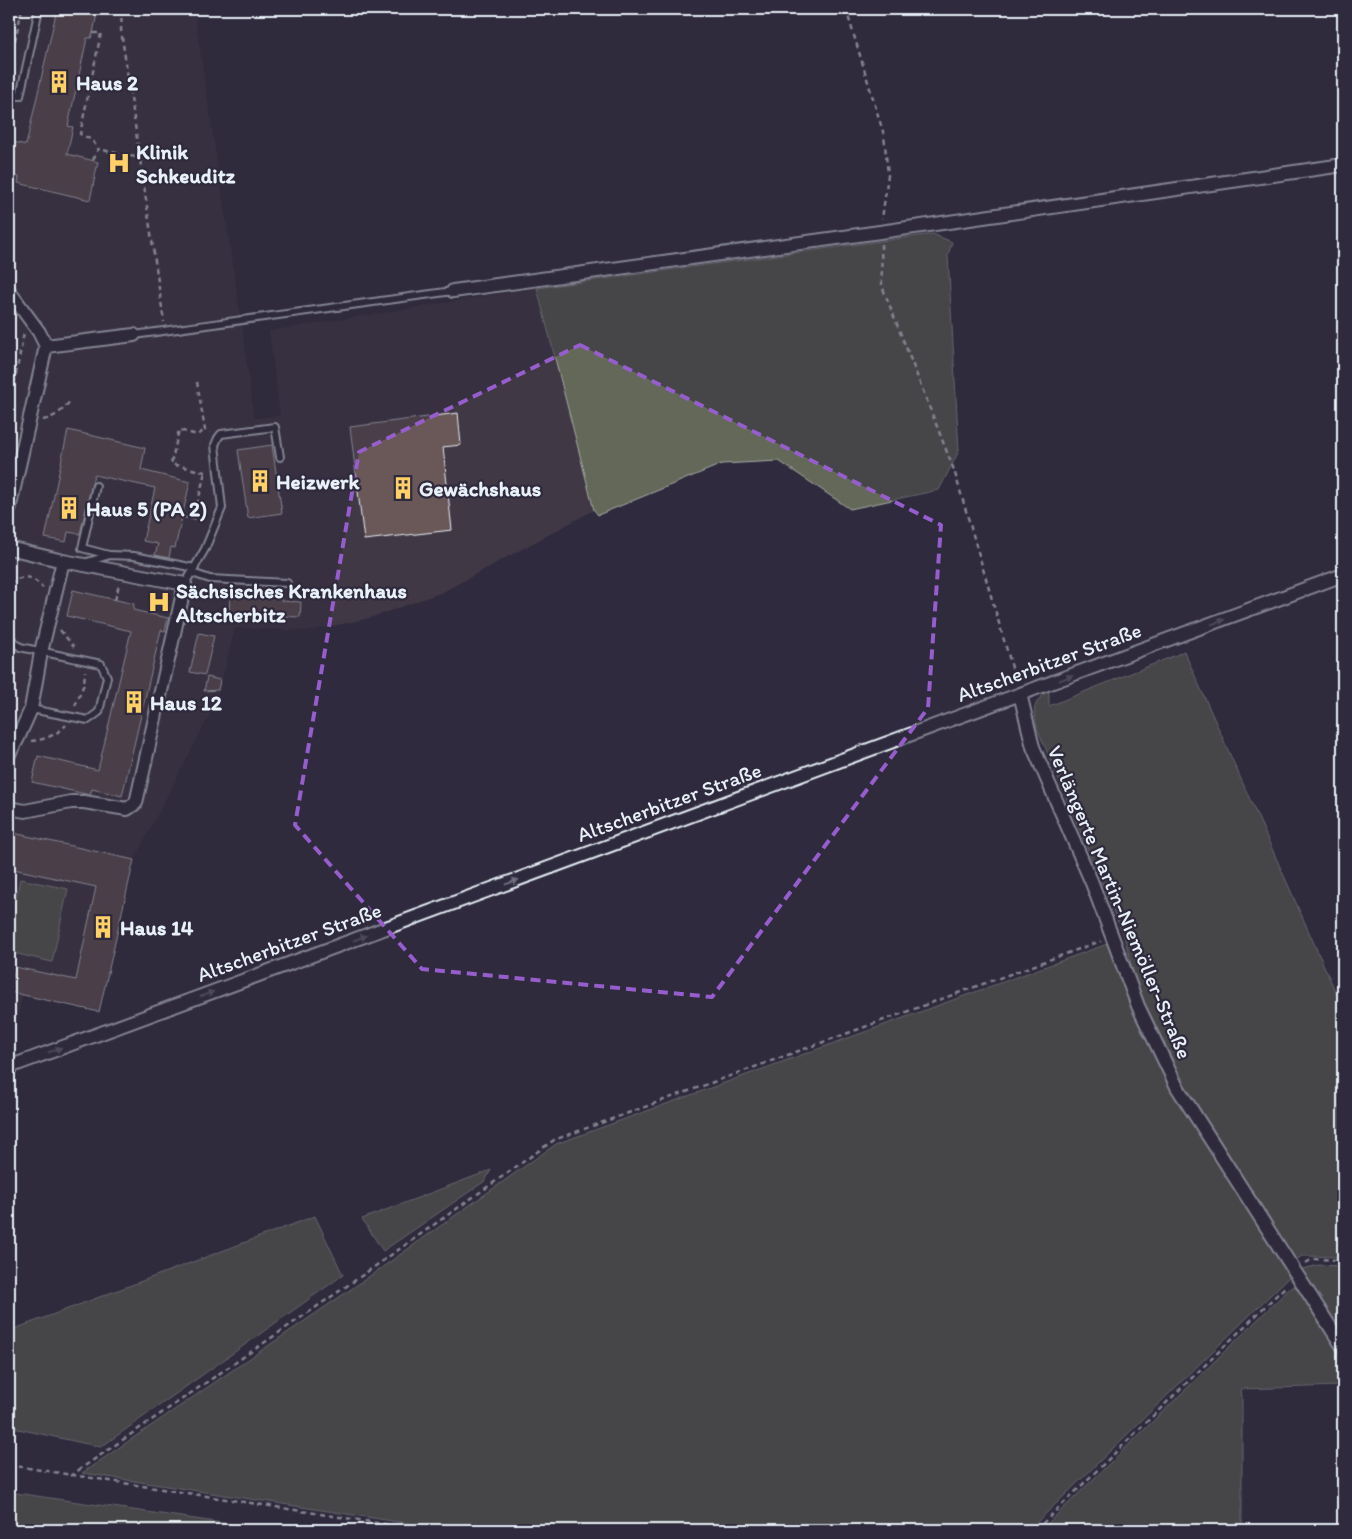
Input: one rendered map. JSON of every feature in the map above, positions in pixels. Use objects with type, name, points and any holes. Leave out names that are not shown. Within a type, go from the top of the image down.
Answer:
[{"type":"street","points":[[453,292],[1343,164]]},
{"type":"street","points":[[9,292],[39,332],[46,346],[9,510]]},
{"type":"street","points":[[46,346],[134,335]]},
{"type":"street","points":[[9,548],[62,561],[185,584],[136,804],[127,809],[84,802],[71,802],[25,811],[9,808]]},
{"type":"street","points":[[9,754],[31,709],[41,652],[62,561]]},
{"type":"street","name":"Altscherbitzer Straße","points":[[9,1066],[1343,575]]},
{"type":"street","name":"Verlängerte Martin-Niemöller-Straße","points":[[1020,694],[1033,748],[1092,883],[1138,1006],[1177,1086],[1343,1347]]},
{"type":"lane","points":[[9,94],[20,96],[39,9]]},
{"type":"lane","points":[[134,335],[453,292]]},
{"type":"lane","points":[[185,584],[206,549],[222,508],[215,445],[218,438],[222,434],[275,427],[280,457]]},
{"type":"lane","points":[[96,486],[82,548],[110,555],[134,556],[193,570],[210,579],[287,583]]},
{"type":"lane","points":[[81,564],[110,555]]},
{"type":"lane","points":[[9,637],[20,647],[101,664],[107,677],[99,712],[88,720],[31,709]]},
{"type":"path","points":[[9,67],[22,9]]},
{"type":"path","points":[[122,9],[121,30],[166,331]]},
{"type":"path","points":[[846,9],[884,135],[888,175],[880,232],[882,286],[954,470],[1020,694]]},
{"type":"path","points":[[93,33],[101,34],[80,134],[92,140],[98,149],[140,158]]},
{"type":"path","points":[[93,160],[98,149]]},
{"type":"path","points":[[9,410],[24,333],[32,322]]},
{"type":"path","points":[[197,382],[206,430],[218,438]]},
{"type":"path","points":[[29,420],[40,421],[49,419],[61,412],[71,400]]},
{"type":"path","points":[[205,472],[171,464],[179,430],[197,435],[206,430]]},
{"type":"path","points":[[182,517],[194,519],[211,449],[215,445]]},
{"type":"path","points":[[70,1476],[358,1279],[554,1140],[1112,938]]},
{"type":"path","points":[[1036,1530],[1292,1279],[1295,1271],[1312,1259],[1343,1260]]},
{"type":"path","points":[[9,1465],[422,1530]]},
{"type":"highlighted area","points":[[580,345],[941,525],[928,708],[712,997],[422,969],[295,825],[359,452]]},
{"type":"shaded area","points":[[9,9],[194,9],[243,332],[254,418],[280,416],[269,331],[537,288],[594,510],[443,592],[370,618],[310,631],[235,628],[217,701],[134,860],[99,1012],[23,995],[14,1032],[9,1034]]},
{"type":"green space","points":[[933,234],[952,242],[948,255],[959,451],[939,490],[850,509],[779,461],[722,464],[598,515],[594,510],[537,288]]},
{"type":"green space","points":[[1184,651],[1337,995],[1343,1001],[1343,1257],[1302,1256],[1296,1260],[1187,1088],[1137,988],[1124,936],[1037,728],[1035,706],[1039,699],[1049,690],[1049,706]]},
{"type":"green space","points":[[20,879],[68,889],[52,962],[9,952],[9,930]]},
{"type":"green space","points":[[1110,943],[1133,1007],[1290,1271],[1289,1277],[1029,1530],[450,1530],[82,1473],[360,1283],[556,1144]]},
{"type":"green space","points":[[491,1170],[485,1181],[383,1251],[362,1219]]},
{"type":"green space","points":[[315,1216],[343,1275],[101,1447],[9,1427],[9,1331]]},
{"type":"green space","points":[[1319,1265],[1343,1266],[1343,1334],[1302,1269]]},
{"type":"green space","points":[[1298,1285],[1343,1357],[1343,1386],[1241,1389],[1242,1530],[1041,1530],[1289,1289]]},
{"type":"green space","points":[[9,1492],[271,1530],[9,1530]]},
{"type":"building","name":"Haus 2","points":[[57,9],[98,9],[93,33],[91,38],[87,38],[68,126],[73,127],[67,154],[98,162],[90,200],[18,183],[19,177],[9,175],[9,141],[26,145]]},
{"type":"building","name":"Gewächshaus","points":[[458,413],[461,445],[443,447],[452,530],[364,540],[350,427]]},
{"type":"building","name":"Haus 5 (PA 2)","points":[[68,430],[145,448],[141,470],[190,482],[175,548],[171,547],[169,558],[155,555],[158,544],[143,541],[155,488],[94,475],[80,534],[68,532],[66,542],[45,538]]},
{"type":"building","name":"Heizwerk","points":[[272,445],[282,513],[248,518],[238,450]]},
{"type":"building","name":"Haus 12","points":[[73,590],[134,604],[133,610],[168,618],[165,631],[161,630],[122,796],[92,789],[90,795],[32,782],[38,756],[98,770],[131,631],[67,616]]},
{"type":"building","points":[[230,594],[281,597],[281,601],[301,602],[300,617],[229,614]]},
{"type":"building","points":[[199,633],[214,636],[205,675],[190,672]]},
{"type":"building","points":[[207,677],[220,680],[218,690],[204,691]]},
{"type":"building","name":"Haus 14","points":[[9,832],[134,860],[99,1012],[10,992],[15,967],[76,980],[96,887],[9,868]]},
{"type":"place","name":"Haus 2","points":[[59,82]]},
{"type":"place","name":"Klinik Schkeuditz","points":[[119,163]]},
{"type":"place","name":"Heizwerk","points":[[260,481]]},
{"type":"place","name":"Gewächshaus","points":[[403,488]]},
{"type":"place","name":"Haus 5 (PA 2)","points":[[69,508]]},
{"type":"place","name":"Sächsisches Krankenhaus Altscherbitz","points":[[159,602]]},
{"type":"place","name":"Haus 12","points":[[134,702]]},
{"type":"place","name":"Haus 14","points":[[103,927]]}]
